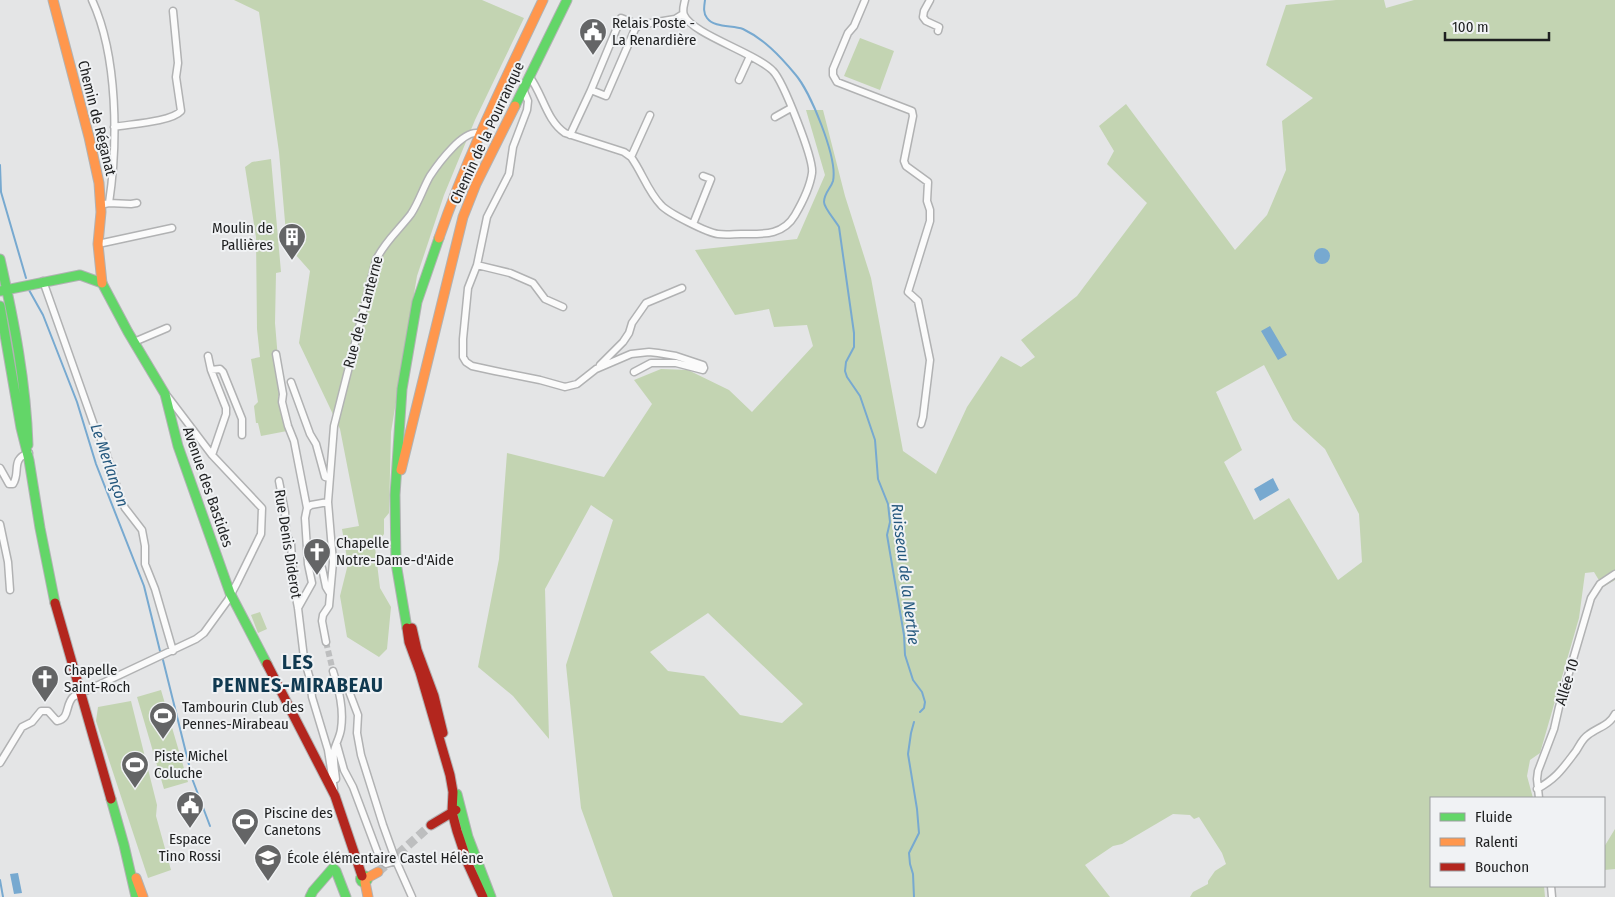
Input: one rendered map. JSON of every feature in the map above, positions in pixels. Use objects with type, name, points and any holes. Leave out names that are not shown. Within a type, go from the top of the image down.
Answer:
[{"type":"main road","name":"Chemin de Réganat","points":[[53,0],[89,137],[104,204],[98,244],[102,284]]},
{"type":"main road","points":[[483,897],[468,864],[450,775],[420,672],[409,642],[398,579],[395,495],[402,389],[417,302],[448,208],[480,134],[543,0]]},
{"type":"main road","name":"Chemin de la Pourranque","points":[[395,495],[417,400],[464,217],[476,184],[567,0]]},
{"type":"main road","points":[[0,259],[3,290],[28,413],[28,455]]},
{"type":"main road","points":[[3,290],[80,274],[102,284]]},
{"type":"main road","name":"Avenue des Bastides","points":[[102,284],[165,394],[178,446],[230,594],[336,796],[365,879],[368,897]]},
{"type":"main road","points":[[0,306],[19,419],[28,455],[58,617],[124,845],[136,897]]},
{"type":"main road","points":[[401,412],[417,400]]},
{"type":"main road","points":[[430,825],[456,810]]},
{"type":"main road","points":[[456,810],[491,897]]},
{"type":"main road","points":[[124,845],[143,897]]},
{"type":"main road","points":[[310,897],[333,868],[336,871],[346,897]]},
{"type":"main road","points":[[365,879],[378,872]]},
{"type":"street","points":[[92,0],[102,25],[111,72],[114,126],[104,204],[137,203]]},
{"type":"street","points":[[530,76],[538,87],[556,127],[570,135],[624,152],[631,157],[656,200],[663,207],[693,224],[718,234],[769,233],[781,230],[790,223],[796,213],[812,171],[806,146],[791,108],[775,72],[766,64],[688,21],[683,14],[685,0]]},
{"type":"street","points":[[865,0],[832,69],[833,76],[837,82],[912,111],[913,116],[904,161],[906,166],[928,182],[927,201],[930,210],[930,221],[908,292],[918,301],[930,360],[921,424]]},
{"type":"street","points":[[930,0],[923,16],[926,21],[939,26],[938,31]]},
{"type":"street","points":[[114,126],[167,118],[181,111],[176,77],[178,63],[174,11]]},
{"type":"street","points":[[570,135],[621,18],[639,25],[675,19],[683,14]]},
{"type":"street","points":[[591,90],[606,96],[635,29],[639,25]]},
{"type":"street","points":[[739,80],[750,56]]},
{"type":"street","points":[[523,89],[528,101],[527,110],[513,147],[509,174],[487,217],[477,265],[468,288],[464,315],[463,357],[466,362],[472,366],[495,372],[540,380],[565,387],[577,384],[596,369],[623,342],[629,333],[632,323],[646,303],[682,288]]},
{"type":"street","points":[[775,117],[791,108]]},
{"type":"street","points":[[631,157],[650,115]]},
{"type":"street","name":"Rue de la Lanterne","points":[[326,642],[323,618],[328,609],[333,552],[328,502],[334,426],[376,260],[382,247],[414,209],[430,177],[446,156],[461,140],[472,133],[480,134]]},
{"type":"street","points":[[693,224],[711,179],[703,176]]},
{"type":"street","points":[[98,244],[172,228]]},
{"type":"street","points":[[477,265],[510,272],[533,283],[545,299],[563,307]]},
{"type":"street","points":[[43,281],[95,428],[103,443],[121,500],[142,530],[146,546],[145,564],[155,589],[173,652]]},
{"type":"street","points":[[134,342],[167,328]]},
{"type":"street","points":[[596,369],[631,354],[648,352],[676,356],[704,368],[703,370],[676,363],[651,363],[634,372]]},
{"type":"street","points":[[276,354],[283,394],[282,402],[294,441],[307,508],[305,518],[308,564],[312,583],[298,608]]},
{"type":"street","points":[[208,356],[226,408],[226,414],[212,455]]},
{"type":"street","points":[[212,370],[217,368],[223,372],[242,419],[242,435]]},
{"type":"street","points":[[291,382],[310,434],[316,444],[325,477],[329,478]]},
{"type":"street","points":[[0,763],[22,727],[32,722],[43,710],[50,712],[55,721],[63,720],[71,698],[173,652],[204,633],[228,600],[261,534],[262,508],[212,455],[165,394]]},
{"type":"street","points":[[0,468],[9,484],[13,484],[16,479],[18,460],[22,455],[28,455]]},
{"type":"street","name":"Rue Denis Diderot","points":[[278,481],[285,512],[286,534],[290,544],[304,658],[310,679],[312,697],[328,750],[336,796]]},
{"type":"street","points":[[307,508],[311,505],[328,502]]},
{"type":"street","points":[[0,524],[8,562],[10,590]]},
{"type":"street","points":[[322,568],[329,594]]},
{"type":"street","name":"Allée 10","points":[[1539,797],[1537,789],[1538,771],[1554,729],[1591,598],[1600,584],[1615,574]]},
{"type":"street","points":[[333,671],[340,693],[342,717],[341,729],[334,750],[336,796]]},
{"type":"street","points":[[347,686],[358,715],[357,733],[361,755],[383,825],[412,897]]},
{"type":"street","points":[[1537,789],[1558,775],[1582,740],[1588,734],[1602,728],[1612,720],[1615,714]]},
{"type":"street","points":[[337,745],[344,770],[353,788],[380,859],[386,864],[396,861]]},
{"type":"green space","points":[[234,0],[482,0],[524,18],[475,120],[444,195],[417,276],[391,432],[389,513],[384,519],[384,534],[375,547],[380,588],[391,607],[387,649],[379,657],[347,637],[340,596],[348,564],[342,529],[359,526],[340,429],[299,343],[310,271],[287,245],[279,152],[259,12]]},
{"type":"green space","points":[[1336,0],[1384,0],[1386,8],[1414,0],[1615,0],[1615,580],[1603,587],[1594,572],[1585,573],[1579,618],[1540,753],[1530,760],[1527,776],[1533,797],[1430,797],[1430,887],[1544,887],[1545,897],[1190,897],[1193,892],[1208,884],[1215,871],[1226,864],[1222,853],[1199,817],[1194,819],[1190,815],[1173,814],[1122,844],[1113,846],[1085,865],[1110,897],[613,897],[581,808],[566,665],[613,520],[591,505],[545,589],[549,739],[513,696],[478,667],[499,559],[507,453],[604,477],[652,404],[634,380],[661,369],[688,370],[729,390],[752,412],[813,346],[807,325],[774,327],[769,309],[735,315],[695,250],[797,239],[825,175],[806,110],[823,110],[845,196],[871,278],[903,451],[936,474],[967,407],[1001,356],[1021,367],[1035,357],[1021,340],[1077,296],[1147,203],[1107,164],[1114,151],[1099,126],[1126,104],[1235,250],[1267,215],[1286,170],[1282,121],[1313,98],[1266,65],[1286,5]],"holes":[[[1264,365],[1293,420],[1325,449],[1359,514],[1362,562],[1338,580],[1289,498],[1254,520],[1224,462],[1242,450],[1216,392]],[[708,613],[803,704],[782,723],[740,715],[704,676],[668,671],[650,652]]]},
{"type":"green space","points":[[860,38],[894,51],[880,90],[844,76]]},
{"type":"green space","points":[[271,159],[281,272],[276,273],[275,323],[281,395],[278,396],[287,431],[261,436],[258,423],[256,423],[254,406],[258,402],[251,359],[260,357],[257,329],[256,237],[245,167],[252,162]]},
{"type":"green space","points":[[260,612],[267,629],[258,633],[251,615]]},
{"type":"green space","name":"Tambourin Club des Pennes-Mirabeau","points":[[161,690],[188,782],[164,789],[137,697]]},
{"type":"green space","name":"Piste Michel Coluche","points":[[131,701],[157,805],[156,816],[171,870],[148,878],[96,721],[98,707]]},
{"type":"green space","points":[[1615,829],[1615,869],[1605,870],[1605,845]]},
{"type":"water","points":[[1319,248],[1325,248],[1330,253],[1328,262],[1319,264],[1314,259],[1314,253]]},
{"type":"water","points":[[1270,326],[1287,355],[1278,360],[1261,331]]},
{"type":"water","points":[[1273,478],[1279,490],[1260,501],[1254,489]]},
{"type":"water","points":[[18,873],[22,893],[14,894],[10,874]]},
{"type":"waterway","name":"Ruisseau de la Nerthe","points":[[705,0],[704,12],[710,21],[719,25],[743,29],[751,33],[771,48],[789,67],[808,95],[827,142],[831,157],[833,181],[825,196],[824,205],[839,227],[854,333],[854,347],[846,362],[845,371],[860,396],[875,440],[878,479],[888,504],[890,522],[887,535],[904,635],[905,655],[913,680],[922,692],[925,702],[924,708],[920,712]]},
{"type":"waterway","name":"Le Merlançon","points":[[0,165],[1,192],[26,278]]},
{"type":"waterway","name":"Le Merlançon","points":[[29,290],[43,315],[77,402],[96,464],[144,586],[160,651]]},
{"type":"waterway","name":"Le Merlançon","points":[[163,660],[193,781],[210,826]]},
{"type":"waterway","name":"Ruisseau de la Nerthe","points":[[914,722],[908,754],[919,833],[909,853],[913,874],[914,897]]},
{"type":"waterway","points":[[0,880],[3,897]]},
{"type":"tunnel","points":[[326,642],[333,671]]},
{"type":"tunnel","points":[[378,872],[431,825]]},
{"type":"traffic: fast","points":[[515,106],[567,0]]},
{"type":"traffic: fast","points":[[407,628],[396,563],[395,495],[402,389],[417,302],[439,238]]},
{"type":"traffic: fast","points":[[0,259],[10,305],[25,398],[28,445]]},
{"type":"traffic: fast","points":[[0,291],[80,275],[102,283],[128,332],[165,394],[178,446],[230,593],[267,664]]},
{"type":"traffic: fast","points":[[0,306],[21,428],[29,460],[55,603]]},
{"type":"traffic: fast","points":[[457,794],[468,837],[491,897]]},
{"type":"traffic: fast","points":[[111,799],[136,897]]},
{"type":"traffic: fast","points":[[310,897],[333,868],[336,871],[346,897]]},
{"type":"traffic: fast","points":[[364,876],[367,879],[364,882],[361,879],[364,876]]},
{"type":"traffic: slow","points":[[53,0],[89,137],[99,183],[101,212],[98,244],[102,283]]},
{"type":"traffic: slow","points":[[439,238],[474,147],[543,0]]},
{"type":"traffic: slow","points":[[401,470],[463,217],[476,184],[515,106]]},
{"type":"traffic: slow","points":[[367,878],[378,872]]},
{"type":"traffic: slow","points":[[136,878],[143,897]]},
{"type":"traffic: slow","points":[[365,882],[368,897]]},
{"type":"traffic: jam","points":[[55,603],[111,799]]},
{"type":"traffic: jam","points":[[407,628],[409,642],[420,672],[450,775],[453,792],[452,812],[457,831],[468,864],[483,897]]},
{"type":"traffic: jam","points":[[412,628],[417,650],[434,696],[443,733]]},
{"type":"traffic: jam","points":[[267,664],[335,796],[362,876]]},
{"type":"traffic: jam","points":[[431,825],[456,810]]},
{"type":"place","name":"Relais Poste - La Renardière","points":[[593,56]]},
{"type":"place","name":"Moulin de Pallières","points":[[292,261]]},
{"type":"place","name":"Chapelle Notre-Dame-d'Aide","points":[[317,576]]},
{"type":"place","name":"Chapelle Saint-Roch","points":[[45,703]]},
{"type":"place","name":"Tambourin Club des Pennes-Mirabeau","points":[[163,740]]},
{"type":"place","name":"Piste Michel Coluche","points":[[135,789]]},
{"type":"place","name":"Espace Tino Rossi","points":[[190,829]]},
{"type":"place","name":"Piscine des Canetons","points":[[245,846]]},
{"type":"place","name":"École élémentaire Castel Hélène","points":[[268,882]]},
{"type":"district","name":"LES PENNES-MIRABEAU","points":[[298,674]]}]
